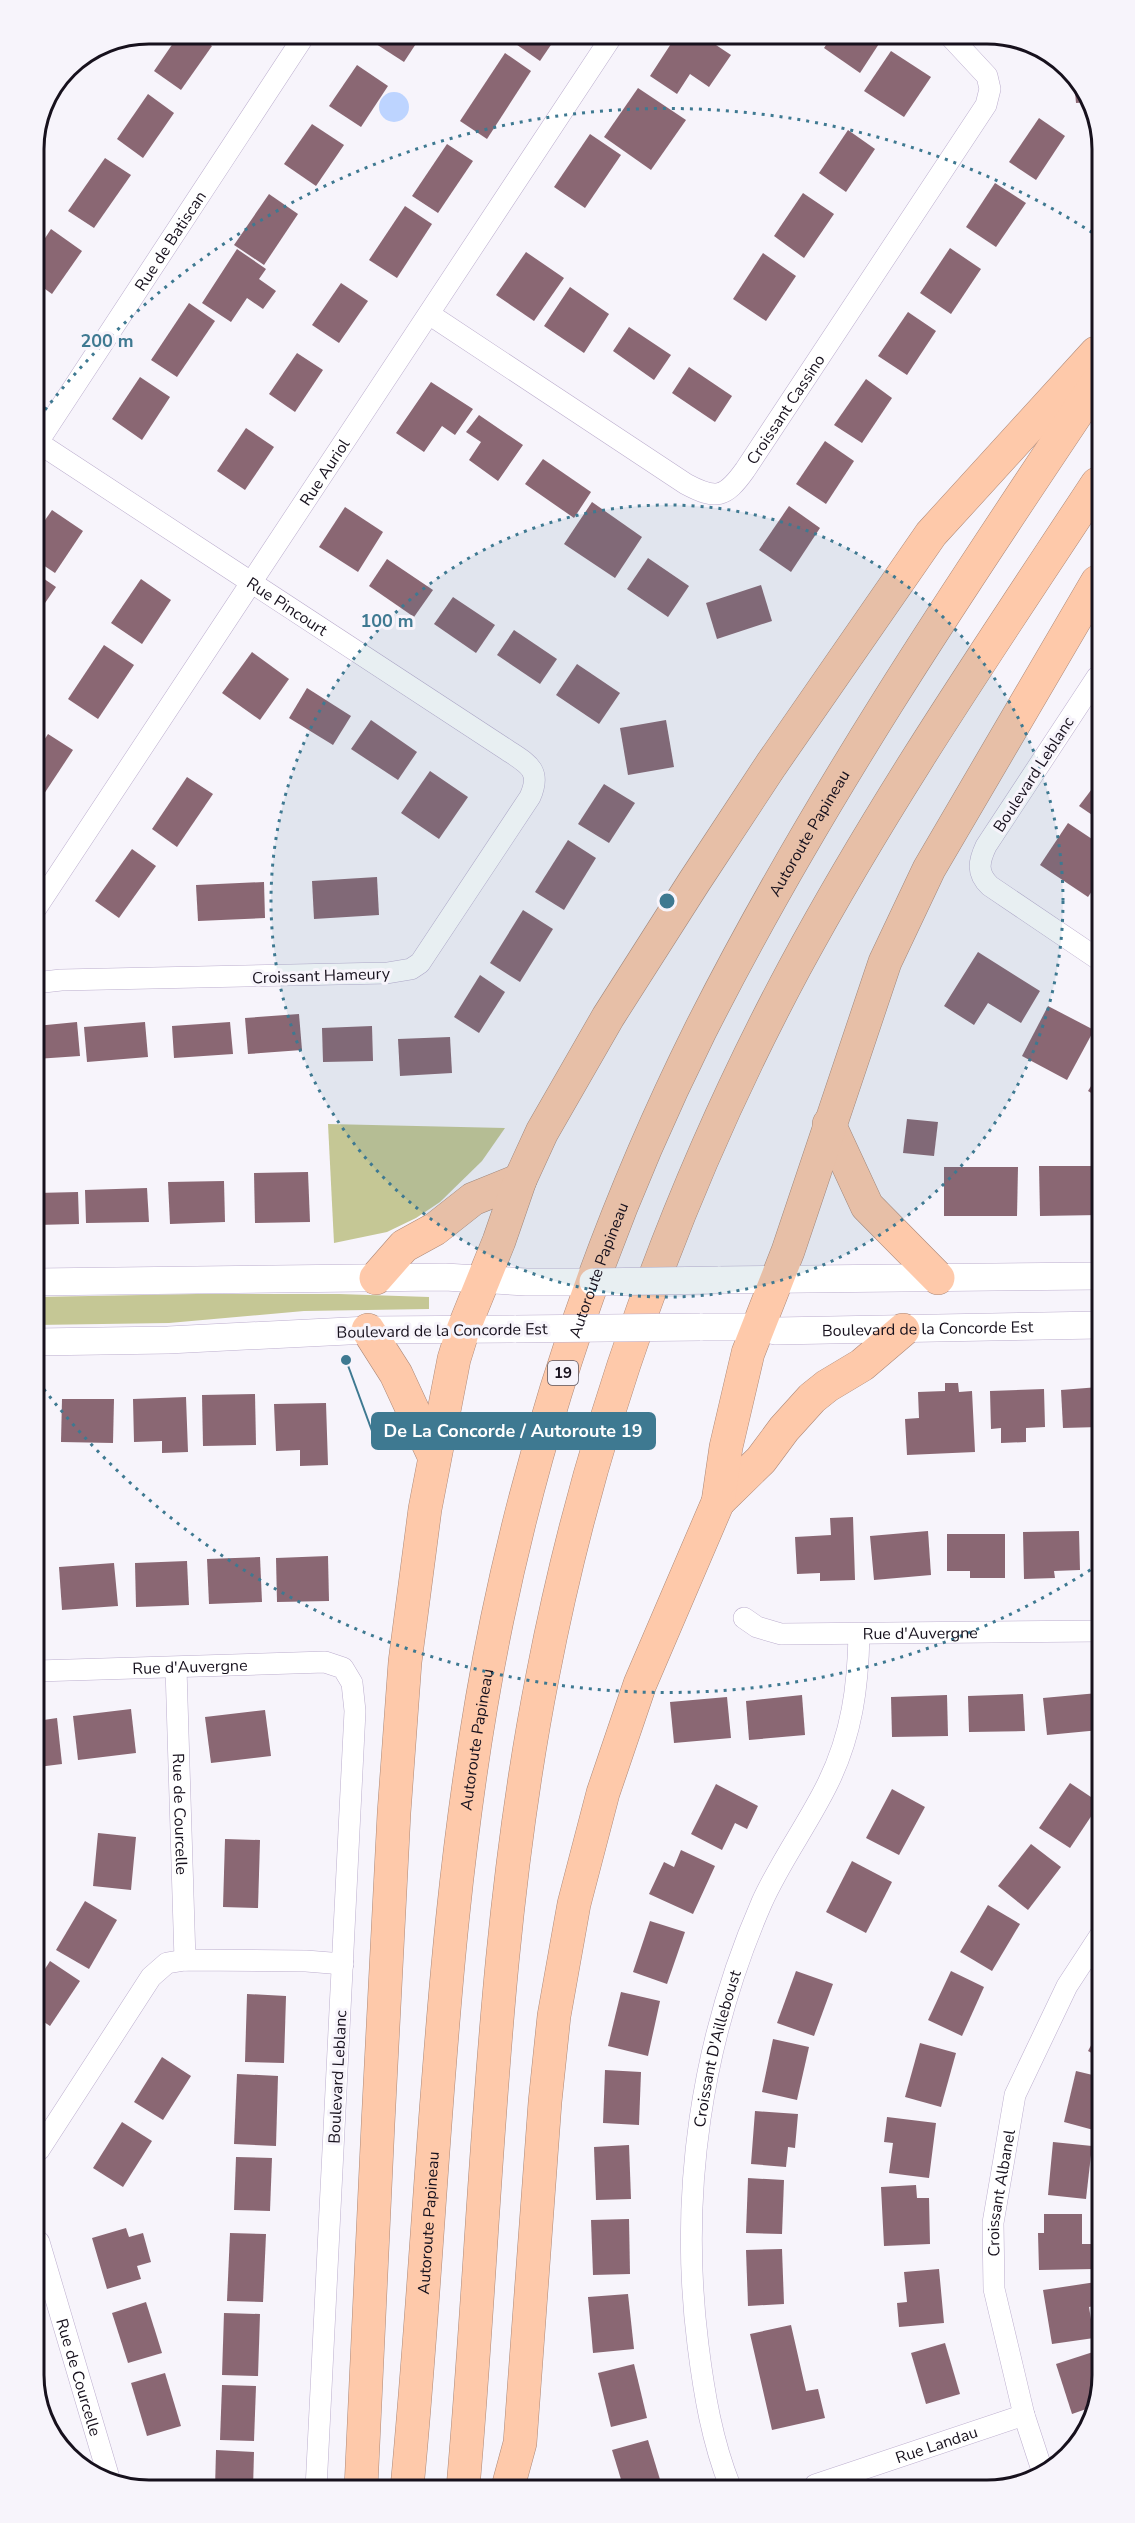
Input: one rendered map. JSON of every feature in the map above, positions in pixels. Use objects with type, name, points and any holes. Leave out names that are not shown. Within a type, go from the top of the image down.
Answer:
[{"type":"highway","points":[[361,2479],[372,2230],[400,1732],[416,1567],[454,1359],[463,1330],[520,1180],[554,1109],[614,1007],[771,765],[932,534],[1092,357]]},
{"type":"highway","name":"Autoroute Papineau","points":[[408,2479],[449,1933],[468,1790],[497,1618],[536,1463],[584,1308],[620,1215],[681,1073],[766,907],[832,792],[1092,389]]},
{"type":"highway","points":[[465,2479],[498,2015],[519,1826],[535,1717],[554,1622],[582,1505],[611,1408],[679,1217],[733,1091],[792,972],[845,877],[906,776],[1092,492]]},
{"type":"highway","points":[[510,2479],[520,2443],[549,2059],[559,1984],[574,1904],[603,1793],[629,1714],[718,1502],[726,1447],[748,1353],[777,1279],[875,989],[908,910],[942,846],[1092,591]]},
{"type":"highway","points":[[829,1124],[867,1206],[938,1278]]},
{"type":"highway","points":[[376,1278],[404,1246],[435,1229],[473,1199],[520,1180]]},
{"type":"highway","points":[[368,1330],[396,1374],[435,1456]]},
{"type":"highway","points":[[718,1502],[761,1460],[784,1429],[812,1398],[862,1365],[903,1330]]},
{"type":"street","name":"Rue de Batiscan","points":[[44,429],[299,44]]},
{"type":"street","name":"Rue Auriol","points":[[44,896],[607,44]]},
{"type":"street","name":"Croissant Cassino","points":[[429,314],[686,484],[708,495],[717,495],[728,490],[745,470],[986,105],[990,89],[987,76],[957,44]]},
{"type":"street","name":"Rue Pincourt","points":[[44,449],[251,580],[507,750],[529,766],[536,778]]},
{"type":"street","name":"Boulevard Leblanc","points":[[1092,685],[986,846],[980,860],[984,881],[1092,955]]},
{"type":"street","name":"Croissant Hameury","points":[[44,982],[375,974],[411,969],[420,963],[530,796],[536,778]]},
{"type":"street","points":[[44,1282],[445,1277],[532,1282],[1092,1276]]},
{"type":"street","name":"Boulevard de la Concorde Est","points":[[44,1342],[168,1340],[368,1330],[758,1327],[776,1331],[1092,1325]]},
{"type":"street","name":"Rue d'Auvergne","points":[[744,1618],[757,1627],[781,1634],[1092,1631]]},
{"type":"street","name":"Croissant D'Ailleboust","points":[[728,2480],[718,2454],[705,2394],[692,2288],[692,2194],[700,2118],[715,2044],[742,1951],[773,1878],[828,1784],[849,1731],[857,1689],[859,1634]]},
{"type":"street","name":"Rue d'Auvergne","points":[[44,1671],[325,1662],[343,1668]]},
{"type":"street","name":"Rue de Courcelle","points":[[176,1668],[185,1960]]},
{"type":"street","name":"Boulevard Leblanc","points":[[316,2479],[355,1711],[352,1683],[343,1668]]},
{"type":"street","name":"Croissant Albanel","points":[[1039,2465],[1024,2415],[994,2289],[993,2223],[1015,2095],[1067,1986],[1092,1948]]},
{"type":"street","points":[[44,2142],[151,1977],[167,1963],[185,1960],[306,1961],[343,1964]]},
{"type":"street","name":"Rue de Courcelle","points":[[44,2259],[107,2471]]},
{"type":"street","name":"Rue Landau","points":[[830,2480],[1024,2415]]},
{"type":"green space","points":[[328,1124],[505,1128],[482,1161],[440,1202],[416,1218],[387,1232],[334,1243]]},
{"type":"green space","points":[[339,1294],[429,1297],[429,1309],[304,1311],[169,1323],[44,1325],[44,1297]]},
{"type":"water","points":[[394,92],[405,96],[409,107],[405,118],[394,122],[383,118],[379,107],[383,96]]},
{"type":"building","points":[[172,44],[209,44],[212,46],[181,90],[154,71]]},
{"type":"building","points":[[376,44],[416,44],[404,62]]},
{"type":"building","points":[[516,44],[552,44],[540,61]]},
{"type":"building","points":[[671,44],[714,44],[731,55],[709,87],[690,74],[677,94],[650,76]]},
{"type":"building","points":[[827,44],[879,44],[860,73],[824,48]]},
{"type":"building","points":[[891,51],[931,77],[904,117],[864,91]]},
{"type":"building","points":[[505,53],[531,71],[487,139],[460,121]]},
{"type":"building","points":[[357,65],[388,86],[361,127],[329,106]]},
{"type":"building","points":[[638,88],[686,120],[651,170],[604,137]]},
{"type":"building","points":[[1075,93],[1080,103],[1076,103]]},
{"type":"building","points":[[148,94],[174,113],[143,158],[117,139]]},
{"type":"building","points":[[1039,118],[1065,136],[1036,180],[1009,162]]},
{"type":"building","points":[[312,124],[344,145],[316,186],[284,164]]},
{"type":"building","points":[[848,130],[875,149],[846,192],[819,173]]},
{"type":"building","points":[[590,134],[621,155],[585,208],[554,187]]},
{"type":"building","points":[[447,144],[473,161],[438,213],[412,196]]},
{"type":"building","points":[[105,158],[131,175],[94,228],[68,211]]},
{"type":"building","points":[[995,183],[1026,203],[996,247],[966,227]]},
{"type":"building","points":[[803,193],[834,214],[804,258],[774,236]]},
{"type":"building","points":[[269,194],[298,214],[264,265],[234,245]]},
{"type":"building","points":[[405,206],[432,224],[397,278],[369,260]]},
{"type":"building","points":[[51,229],[82,251],[52,294],[44,288],[44,240]]},
{"type":"building","points":[[950,248],[981,269],[951,314],[920,293]]},
{"type":"building","points":[[237,249],[266,269],[259,279],[276,291],[263,309],[247,298],[231,322],[202,303]]},
{"type":"building","points":[[526,252],[564,278],[534,321],[496,295]]},
{"type":"building","points":[[763,253],[796,276],[766,321],[733,299]]},
{"type":"building","points":[[341,283],[368,301],[339,343],[312,325]]},
{"type":"building","points":[[570,287],[609,314],[584,353],[544,326]]},
{"type":"building","points":[[189,303],[215,321],[177,377],[151,360]]},
{"type":"building","points":[[908,312],[936,331],[907,375],[878,356]]},
{"type":"building","points":[[629,327],[671,355],[654,380],[613,351]]},
{"type":"building","points":[[297,353],[323,370],[295,412],[269,394]]},
{"type":"building","points":[[689,367],[732,396],[715,422],[672,393]]},
{"type":"building","points":[[140,377],[170,397],[142,440],[112,419]]},
{"type":"building","points":[[866,379],[892,398],[862,443],[834,425]]},
{"type":"building","points":[[431,382],[473,409],[455,435],[442,426],[424,452],[396,433]]},
{"type":"building","points":[[479,415],[523,445],[498,481],[469,460],[481,442],[466,432]]},
{"type":"building","points":[[246,428],[274,447],[245,490],[217,471]]},
{"type":"building","points":[[825,441],[854,461],[826,504],[796,484]]},
{"type":"building","points":[[543,459],[591,492],[574,518],[525,484]]},
{"type":"building","points":[[592,502],[642,537],[615,578],[564,544]]},
{"type":"building","points":[[789,506],[820,528],[791,572],[759,550]]},
{"type":"building","points":[[345,507],[383,532],[358,572],[319,547]]},
{"type":"building","points":[[52,510],[83,531],[55,573],[44,566],[44,522]]},
{"type":"building","points":[[648,558],[689,586],[668,617],[627,589]]},
{"type":"building","points":[[387,559],[433,590],[414,617],[369,586]]},
{"type":"building","points":[[44,579],[56,587],[44,604]]},
{"type":"building","points":[[141,579],[171,600],[142,644],[111,623]]},
{"type":"building","points":[[761,585],[772,621],[717,639],[706,603]]},
{"type":"building","points":[[453,597],[495,625],[476,653],[434,624]]},
{"type":"building","points":[[514,630],[557,659],[540,684],[497,655]]},
{"type":"building","points":[[104,645],[134,665],[98,719],[68,699]]},
{"type":"building","points":[[252,652],[289,679],[260,720],[222,693]]},
{"type":"building","points":[[577,664],[620,693],[599,724],[556,695]]},
{"type":"building","points":[[307,688],[351,716],[333,745],[289,718]]},
{"type":"building","points":[[371,720],[417,752],[398,780],[351,749]]},
{"type":"building","points":[[666,720],[674,767],[628,775],[620,728]]},
{"type":"building","points":[[48,734],[73,750],[44,794],[44,740]]},
{"type":"building","points":[[430,771],[468,797],[439,839],[401,813]]},
{"type":"building","points":[[187,777],[213,794],[177,847],[152,829]]},
{"type":"building","points":[[604,784],[635,803],[609,843],[578,824]]},
{"type":"building","points":[[1092,789],[1092,815],[1079,806]]},
{"type":"building","points":[[1068,823],[1092,839],[1092,891],[1088,897],[1040,865]]},
{"type":"building","points":[[568,840],[596,858],[564,910],[535,892]]},
{"type":"building","points":[[132,849],[156,866],[119,918],[95,901]]},
{"type":"building","points":[[377,877],[379,915],[314,919],[312,881]]},
{"type":"building","points":[[264,882],[265,918],[198,921],[196,885]]},
{"type":"building","points":[[523,910],[553,929],[520,982],[490,963]]},
{"type":"building","points":[[978,952],[1040,991],[1021,1023],[988,1003],[974,1025],[944,1006]]},
{"type":"building","points":[[480,975],[505,992],[479,1033],[454,1017]]},
{"type":"building","points":[[1048,1006],[1092,1029],[1092,1034],[1067,1080],[1022,1056]]},
{"type":"building","points":[[299,1014],[302,1050],[248,1054],[245,1018]]},
{"type":"building","points":[[77,1022],[80,1056],[44,1058],[44,1025]]},
{"type":"building","points":[[145,1022],[148,1057],[87,1062],[84,1027]]},
{"type":"building","points":[[230,1022],[233,1054],[174,1058],[172,1026]]},
{"type":"building","points":[[372,1026],[373,1061],[323,1062],[322,1028]]},
{"type":"building","points":[[450,1037],[452,1073],[400,1076],[398,1039]]},
{"type":"building","points":[[907,1119],[938,1122],[934,1156],[903,1153]]},
{"type":"building","points":[[1039,1166],[1092,1166],[1092,1215],[1040,1216]]},
{"type":"building","points":[[944,1167],[1018,1167],[1017,1216],[944,1216]]},
{"type":"building","points":[[308,1172],[310,1222],[255,1223],[254,1173]]},
{"type":"building","points":[[224,1181],[225,1222],[170,1224],[168,1182]]},
{"type":"building","points":[[147,1188],[149,1222],[86,1223],[85,1190]]},
{"type":"building","points":[[78,1192],[79,1224],[44,1225],[44,1193]]},
{"type":"building","points":[[945,1383],[958,1383],[959,1392],[972,1391],[975,1452],[907,1455],[905,1419],[919,1418],[918,1392],[945,1391]]},
{"type":"building","points":[[1092,1388],[1092,1427],[1063,1428],[1061,1390]]},
{"type":"building","points":[[1044,1389],[1045,1427],[1026,1428],[1026,1442],[1001,1443],[1001,1428],[991,1429],[990,1391]]},
{"type":"building","points":[[255,1394],[256,1445],[203,1446],[202,1395]]},
{"type":"building","points":[[186,1397],[188,1452],[162,1453],[162,1441],[134,1442],[133,1399]]},
{"type":"building","points":[[62,1399],[114,1399],[113,1443],[61,1442]]},
{"type":"building","points":[[326,1403],[328,1465],[300,1466],[300,1450],[276,1451],[274,1404]]},
{"type":"building","points":[[853,1517],[855,1580],[820,1581],[820,1573],[797,1574],[795,1537],[831,1535],[830,1518]]},
{"type":"building","points":[[928,1531],[931,1575],[874,1580],[870,1536]]},
{"type":"building","points":[[1079,1531],[1080,1570],[1054,1571],[1055,1578],[1024,1579],[1023,1532]]},
{"type":"building","points":[[947,1534],[1005,1534],[1005,1578],[970,1578],[970,1571],[947,1571]]},
{"type":"building","points":[[328,1556],[329,1601],[277,1602],[276,1558]]},
{"type":"building","points":[[260,1557],[262,1602],[209,1604],[207,1559]]},
{"type":"building","points":[[187,1561],[189,1605],[136,1607],[135,1563]]},
{"type":"building","points":[[114,1563],[118,1606],[62,1610],[59,1567]]},
{"type":"building","points":[[1023,1694],[1025,1731],[969,1732],[968,1696]]},
{"type":"building","points":[[1092,1694],[1092,1731],[1047,1735],[1043,1698]]},
{"type":"building","points":[[802,1695],[805,1735],[749,1740],[746,1701]]},
{"type":"building","points":[[947,1695],[948,1736],[892,1737],[891,1697]]},
{"type":"building","points":[[727,1697],[731,1738],[674,1743],[670,1702]]},
{"type":"building","points":[[131,1709],[136,1753],[78,1760],[73,1716]]},
{"type":"building","points":[[265,1710],[271,1756],[211,1763],[205,1717]]},
{"type":"building","points":[[57,1718],[62,1764],[44,1766],[44,1720]]},
{"type":"building","points":[[1070,1783],[1092,1798],[1092,1815],[1070,1848],[1039,1828]]},
{"type":"building","points":[[716,1784],[758,1806],[747,1829],[735,1823],[722,1850],[691,1834]]},
{"type":"building","points":[[892,1789],[925,1807],[899,1855],[866,1838]]},
{"type":"building","points":[[98,1833],[136,1837],[131,1890],[93,1886]]},
{"type":"building","points":[[225,1839],[260,1840],[258,1908],[223,1907]]},
{"type":"building","points":[[1031,1844],[1061,1867],[1028,1910],[998,1886]]},
{"type":"building","points":[[681,1850],[715,1866],[693,1914],[649,1894],[664,1862],[674,1867]]},
{"type":"building","points":[[852,1861],[892,1882],[866,1933],[826,1912]]},
{"type":"building","points":[[85,1901],[117,1920],[89,1969],[56,1950]]},
{"type":"building","points":[[988,1905],[1020,1924],[992,1971],[960,1952]]},
{"type":"building","points":[[650,1921],[685,1932],[667,1984],[633,1972]]},
{"type":"building","points":[[50,1961],[80,1981],[50,2026],[44,2022],[44,1970]]},
{"type":"building","points":[[796,1971],[833,1984],[814,2036],[777,2023]]},
{"type":"building","points":[[951,1971],[984,1987],[962,2036],[928,2020]]},
{"type":"building","points":[[621,1992],[660,2001],[648,2056],[608,2046]]},
{"type":"building","points":[[247,1994],[286,1996],[284,2063],[245,2062]]},
{"type":"building","points":[[773,2039],[809,2047],[797,2100],[762,2092]]},
{"type":"building","points":[[920,2043],[956,2053],[941,2107],[905,2097]]},
{"type":"building","points":[[162,2057],[191,2076],[163,2120],[134,2102]]},
{"type":"building","points":[[605,2070],[641,2072],[639,2125],[603,2123]]},
{"type":"building","points":[[1076,2071],[1092,2075],[1092,2130],[1064,2122]]},
{"type":"building","points":[[237,2074],[278,2076],[276,2146],[234,2144]]},
{"type":"building","points":[[755,2111],[798,2114],[795,2148],[788,2147],[786,2167],[751,2164]]},
{"type":"building","points":[[887,2117],[936,2123],[929,2178],[889,2173],[893,2143],[884,2142]]},
{"type":"building","points":[[122,2122],[152,2141],[123,2187],[93,2168]]},
{"type":"building","points":[[1053,2142],[1092,2146],[1086,2199],[1048,2195]]},
{"type":"building","points":[[629,2145],[631,2199],[596,2200],[594,2147]]},
{"type":"building","points":[[236,2157],[272,2158],[270,2211],[234,2210]]},
{"type":"building","points":[[748,2178],[784,2180],[782,2234],[746,2233]]},
{"type":"building","points":[[916,2185],[917,2198],[929,2198],[930,2244],[884,2246],[881,2187]]},
{"type":"building","points":[[1044,2214],[1082,2214],[1082,2244],[1092,2244],[1092,2269],[1039,2270],[1038,2233],[1044,2233]]},
{"type":"building","points":[[629,2219],[630,2274],[593,2275],[591,2220]]},
{"type":"building","points":[[126,2228],[129,2237],[143,2233],[151,2262],[137,2266],[141,2279],[107,2289],[92,2238]]},
{"type":"building","points":[[230,2233],[266,2234],[263,2302],[227,2301]]},
{"type":"building","points":[[782,2249],[784,2304],[748,2306],[746,2250]]},
{"type":"building","points":[[939,2269],[944,2323],[899,2327],[897,2303],[907,2302],[904,2272]]},
{"type":"building","points":[[1092,2283],[1092,2306],[1089,2307],[1092,2338],[1052,2344],[1043,2290]]},
{"type":"building","points":[[628,2294],[634,2349],[593,2353],[588,2297]]},
{"type":"building","points":[[146,2302],[162,2353],[128,2363],[112,2313]]},
{"type":"building","points":[[224,2313],[260,2314],[258,2376],[222,2375]]},
{"type":"building","points":[[791,2325],[806,2391],[818,2389],[825,2418],[772,2430],[750,2334]]},
{"type":"building","points":[[945,2343],[960,2394],[926,2404],[911,2353]]},
{"type":"building","points":[[1092,2352],[1091,2388],[1086,2409],[1072,2414],[1056,2364]]},
{"type":"building","points":[[634,2364],[647,2418],[611,2427],[598,2373]]},
{"type":"building","points":[[165,2373],[181,2426],[147,2436],[131,2383]]},
{"type":"building","points":[[222,2385],[256,2386],[254,2441],[220,2440]]},
{"type":"building","points":[[648,2440],[660,2480],[621,2480],[612,2450]]},
{"type":"building","points":[[216,2450],[254,2452],[253,2479],[215,2479]]},
{"type":"place","name":"De La Concorde / Autoroute 19","points":[[346,1360]]}]
